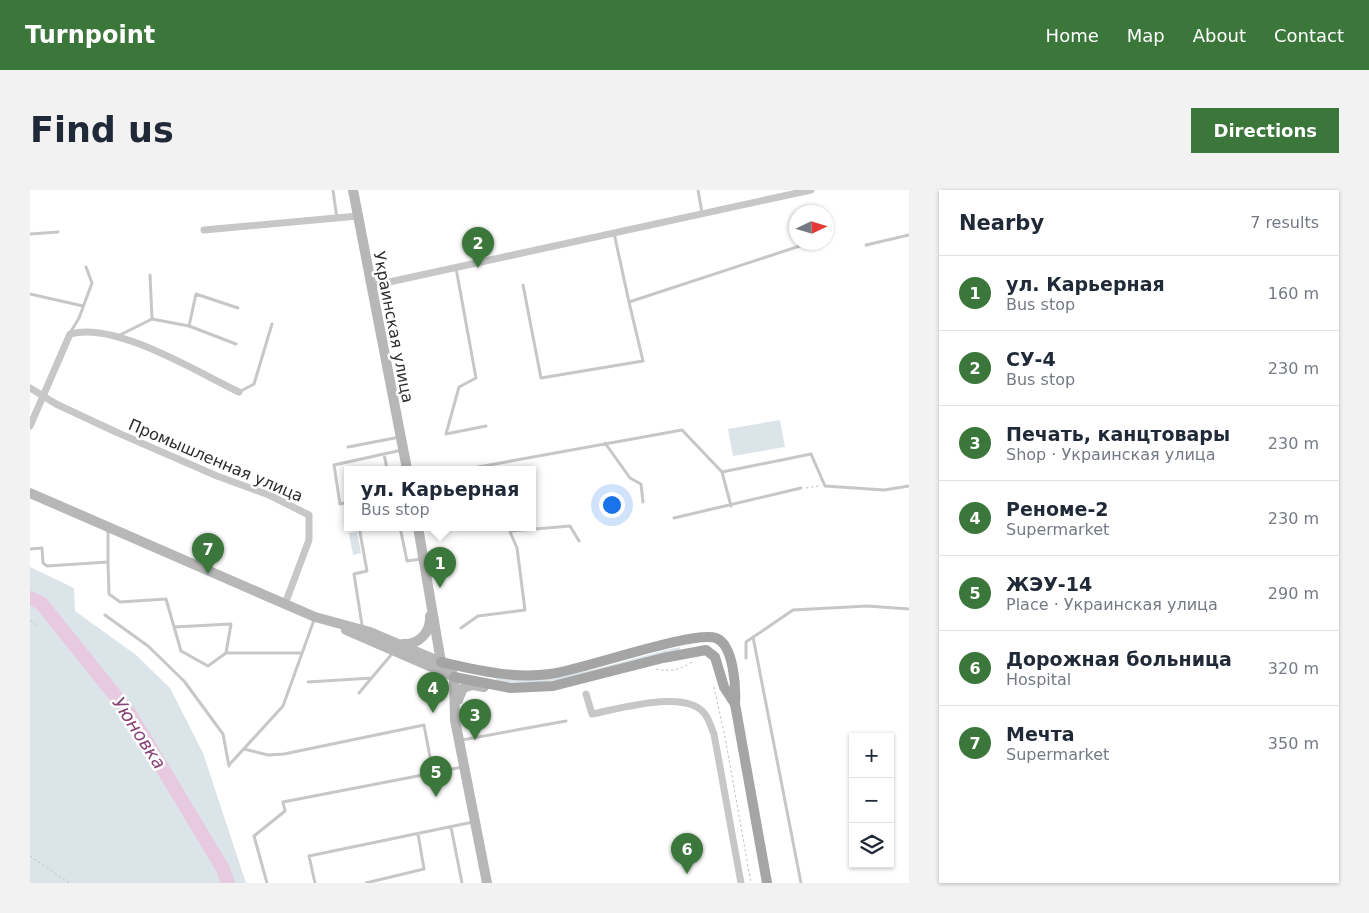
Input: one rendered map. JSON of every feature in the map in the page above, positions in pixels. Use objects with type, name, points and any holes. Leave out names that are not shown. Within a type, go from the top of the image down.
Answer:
[{"type":"main road","points":[[441,662],[509,675],[550,674],[662,646],[709,637],[718,639],[725,645],[736,684],[735,704],[768,883]]},
{"type":"main road","points":[[454,677],[511,688],[554,686],[701,650],[712,653],[715,657],[724,687],[735,704]]},
{"type":"street","name":"Украинская улица","points":[[353,190],[406,466]]},
{"type":"street","points":[[371,286],[811,190]]},
{"type":"street","points":[[204,230],[358,216]]},
{"type":"street","points":[[30,426],[70,334],[79,331],[118,336],[159,353],[239,392]]},
{"type":"street","name":"Промышленная улица","points":[[30,388],[116,432],[217,476],[268,495],[309,515],[309,540],[285,604]]},
{"type":"street","points":[[30,494],[316,617],[370,632],[441,662],[454,677],[455,720],[487,883]]},
{"type":"street","points":[[419,531],[441,662]]},
{"type":"street","points":[[396,643],[415,643],[428,631],[430,620],[424,560]]},
{"type":"street","points":[[327,621],[377,646],[454,677]]},
{"type":"street","points":[[459,740],[459,694],[463,688],[472,685],[495,689],[511,688]]},
{"type":"street","points":[[586,694],[592,714],[656,702],[680,701],[704,712],[714,734],[741,883]]},
{"type":"lane","points":[[334,190],[337,219]]},
{"type":"lane","points":[[698,190],[702,214]]},
{"type":"lane","points":[[30,234],[58,232]]},
{"type":"lane","points":[[523,286],[541,378],[643,361],[614,233]]},
{"type":"lane","points":[[866,245],[909,235]]},
{"type":"lane","points":[[629,302],[789,250]]},
{"type":"lane","points":[[70,334],[84,306],[92,283],[86,267]]},
{"type":"lane","points":[[456,267],[476,378],[459,387],[446,434],[486,426]]},
{"type":"lane","points":[[150,275],[152,319]]},
{"type":"lane","points":[[30,294],[84,306]]},
{"type":"lane","points":[[189,326],[196,294],[238,308]]},
{"type":"lane","points":[[118,336],[152,319],[189,326],[236,344]]},
{"type":"lane","points":[[239,392],[254,384],[272,324]]},
{"type":"lane","points":[[483,466],[682,430],[722,472],[731,506]]},
{"type":"lane","points":[[348,447],[400,436]]},
{"type":"lane","points":[[605,443],[630,478],[641,484],[643,502]]},
{"type":"lane","points":[[344,503],[340,504],[334,465],[403,450]]},
{"type":"lane","points":[[384,454],[386,466]]},
{"type":"lane","points":[[722,472],[811,454],[825,486],[884,490],[909,486]]},
{"type":"lane","points":[[674,518],[731,506],[757,497],[802,488]]},
{"type":"lane","points":[[536,529],[570,526],[578,541]]},
{"type":"lane","points":[[108,527],[109,594],[120,602],[166,599],[181,651],[208,666],[226,653],[301,653]]},
{"type":"lane","points":[[361,531],[367,571],[354,574],[362,625]]},
{"type":"lane","points":[[401,531],[407,561],[424,560]]},
{"type":"lane","points":[[461,628],[478,616],[526,610],[517,548],[511,531]]},
{"type":"lane","points":[[30,549],[42,548],[43,563],[47,566],[108,562]]},
{"type":"lane","points":[[746,658],[746,642],[793,610],[866,606],[909,609]]},
{"type":"lane","points":[[105,615],[148,646],[184,681],[222,734],[229,766],[282,706],[292,685],[301,653],[316,617]]},
{"type":"lane","points":[[174,627],[231,624],[226,653]]},
{"type":"lane","points":[[753,637],[801,883]]},
{"type":"lane","points":[[359,693],[391,655]]},
{"type":"lane","points":[[308,682],[372,678]]},
{"type":"lane","points":[[459,740],[566,721]]},
{"type":"lane","points":[[244,749],[268,755],[284,754],[424,725],[433,773]]},
{"type":"lane","points":[[267,883],[254,836],[285,811],[283,802],[464,766]]},
{"type":"lane","points":[[315,883],[309,856],[475,822]]},
{"type":"lane","points":[[451,827],[462,883]]},
{"type":"lane","points":[[366,883],[424,869],[418,834]]},
{"type":"path","points":[[802,488],[825,486]]},
{"type":"path","points":[[30,620],[37,626]]},
{"type":"path","points":[[654,669],[669,672],[683,669],[694,660]]},
{"type":"path","points":[[714,685],[751,883]]},
{"type":"path","points":[[30,856],[68,883]]},
{"type":"shaded area","points":[[780,420],[785,447],[733,456],[728,429]]},
{"type":"shaded area","points":[[357,532],[361,553],[353,555],[349,533]]},
{"type":"shaded area","points":[[30,567],[74,588],[75,611],[136,655],[170,688],[203,753],[246,883],[30,883]]},
{"type":"shaded area","points":[[680,647],[680,650],[565,679],[519,683],[496,681],[496,678],[519,680],[565,676]]},
{"type":"waterway","name":"Уюновка","points":[[30,598],[41,603],[130,714],[223,869],[228,883]]},
{"type":"place","name":"СУ-4","points":[[478,268]]},
{"type":"place","name":"Мечта","points":[[208,574]]},
{"type":"place","name":"ул. Карьерная","points":[[440,588]]},
{"type":"place","name":"Реноме-2","points":[[433,713]]},
{"type":"place","name":"Печать, канцтовары","points":[[475,740]]},
{"type":"place","name":"ЖЭУ-14","points":[[436,797]]},
{"type":"place","name":"Дорожная больница","points":[[687,874]]}]
